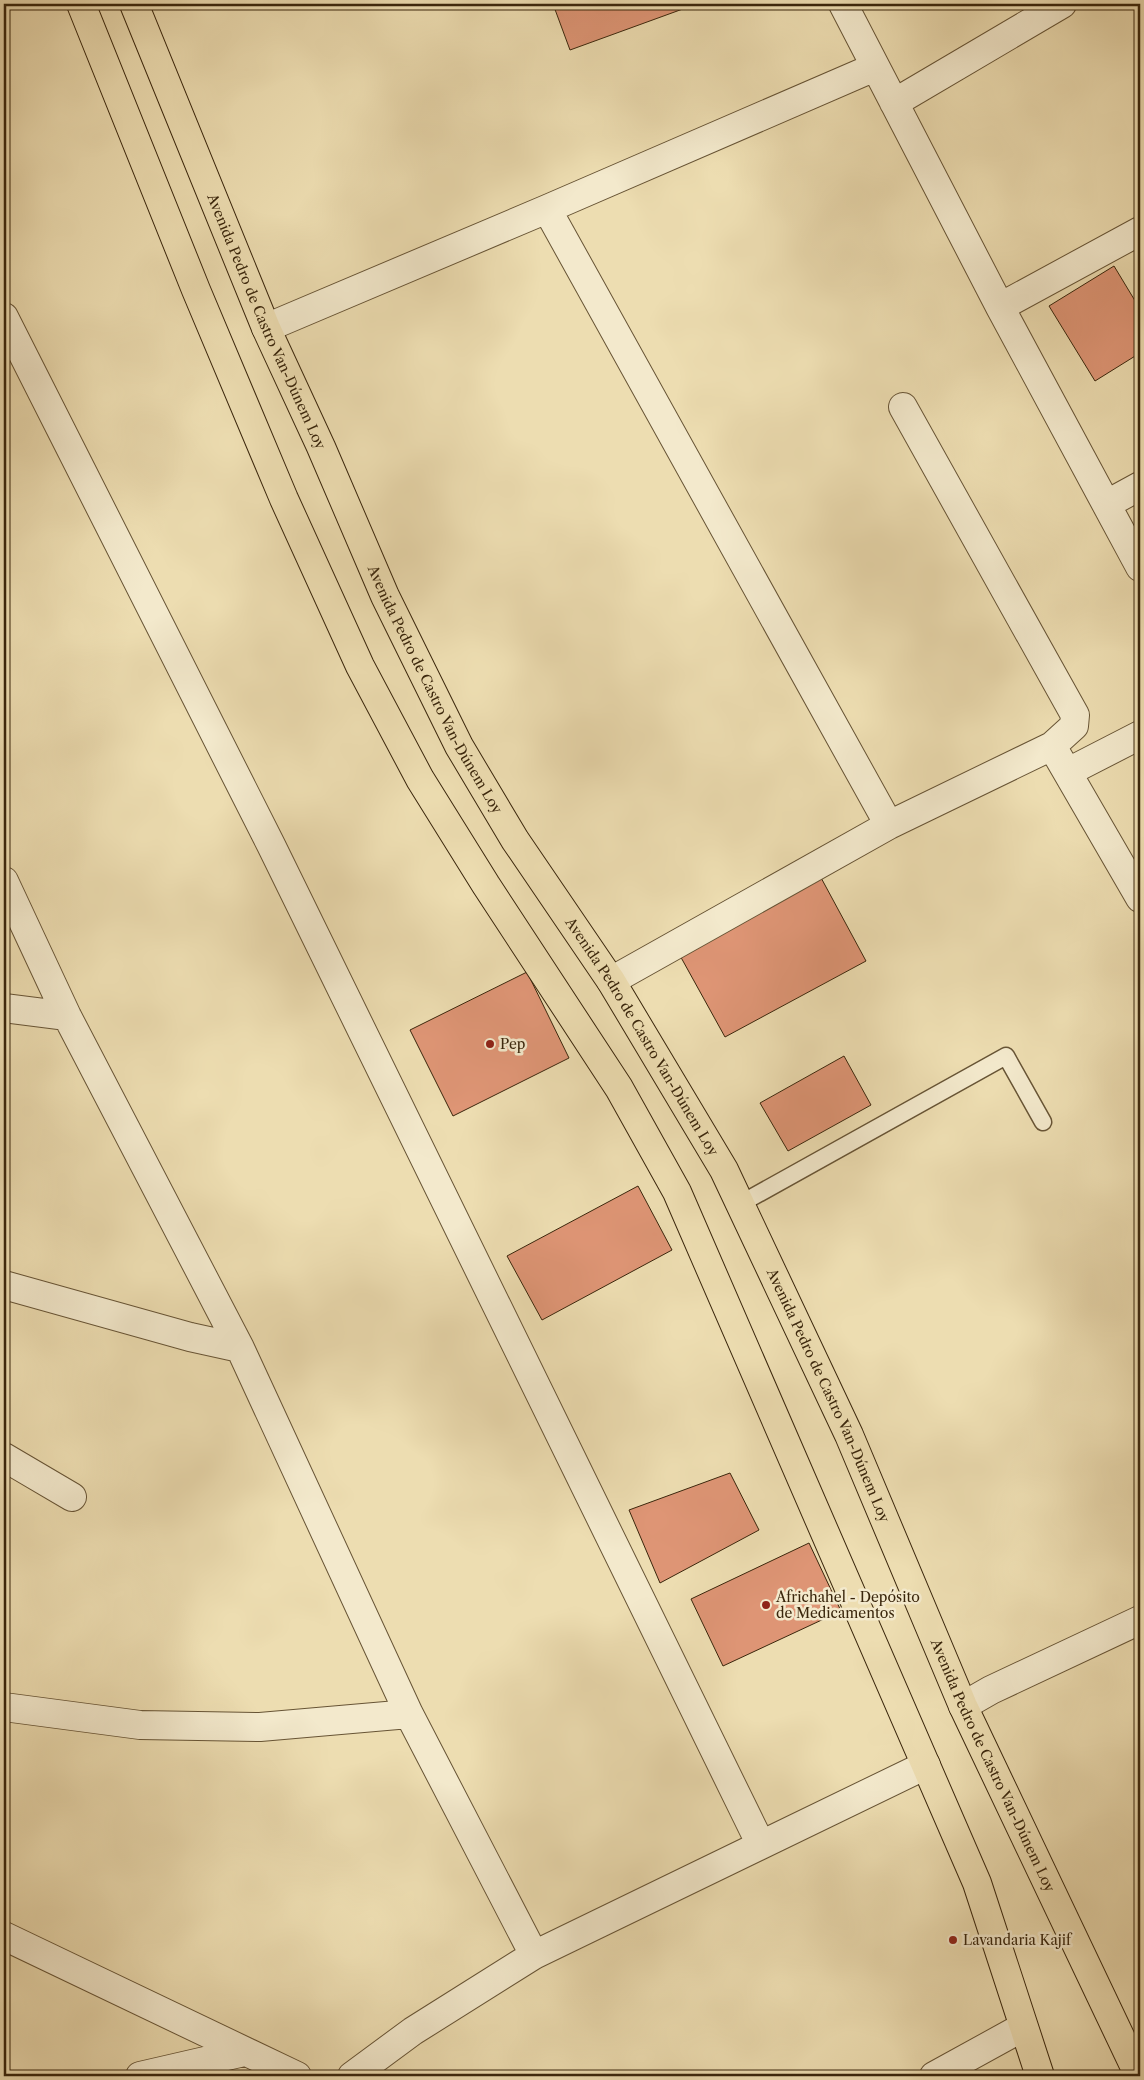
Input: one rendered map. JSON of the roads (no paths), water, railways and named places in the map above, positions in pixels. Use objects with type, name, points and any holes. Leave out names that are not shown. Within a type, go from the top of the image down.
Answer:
[{"type":"highway","points":[[81,4],[196,290],[284,499],[360,666],[420,778],[486,885],[619,1088],[676,1192],[977,1883],[1040,2076]]},
{"type":"highway","name":"Avenida Pedro de Castro Van-Dúnem Loy","points":[[134,4],[266,328],[321,447],[384,596],[459,746],[515,840],[611,981],[724,1170],[849,1435],[963,1706],[1139,2076]]},
{"type":"street","points":[[843,4],[1000,307],[1140,567]]},
{"type":"street","points":[[894,103],[1062,4]]},
{"type":"street","points":[[266,328],[875,67]]},
{"type":"street","points":[[547,209],[889,825]]},
{"type":"street","points":[[1000,307],[1140,231]]},
{"type":"street","points":[[4,316],[272,845],[761,1844]]},
{"type":"street","points":[[611,981],[889,825],[1052,746],[1074,726],[1074,715],[903,407]]},
{"type":"street","points":[[1107,504],[1140,486]]},
{"type":"street","points":[[1068,772],[1140,735]]},
{"type":"street","points":[[1052,746],[1140,898]]},
{"type":"street","points":[[4,881],[67,1016],[240,1348],[409,1714],[534,1956]]},
{"type":"street","points":[[4,1008],[67,1016]]},
{"type":"street","points":[[4,1285],[190,1337],[240,1348]]},
{"type":"street","points":[[4,1456],[72,1497]]},
{"type":"street","points":[[963,1706],[991,1690],[1140,1620]]},
{"type":"street","points":[[4,1707],[98,1721],[158,1725],[260,1727],[409,1714]]},
{"type":"street","points":[[352,2076],[413,2031],[534,1956],[926,1765]]},
{"type":"street","points":[[4,1936],[297,2076]]},
{"type":"street","points":[[934,2076],[1024,2027]]},
{"type":"street","points":[[140,2076],[244,2052]]},
{"type":"lane","points":[[740,1204],[1006,1056],[1042,1122]]},
{"type":"place","name":"Pep","points":[[490,1044]]},
{"type":"place","name":"Africhahel - Depósito de Medicamentos","points":[[766,1605]]},
{"type":"place","name":"Lavandaria Kajif","points":[[953,1940]]}]
